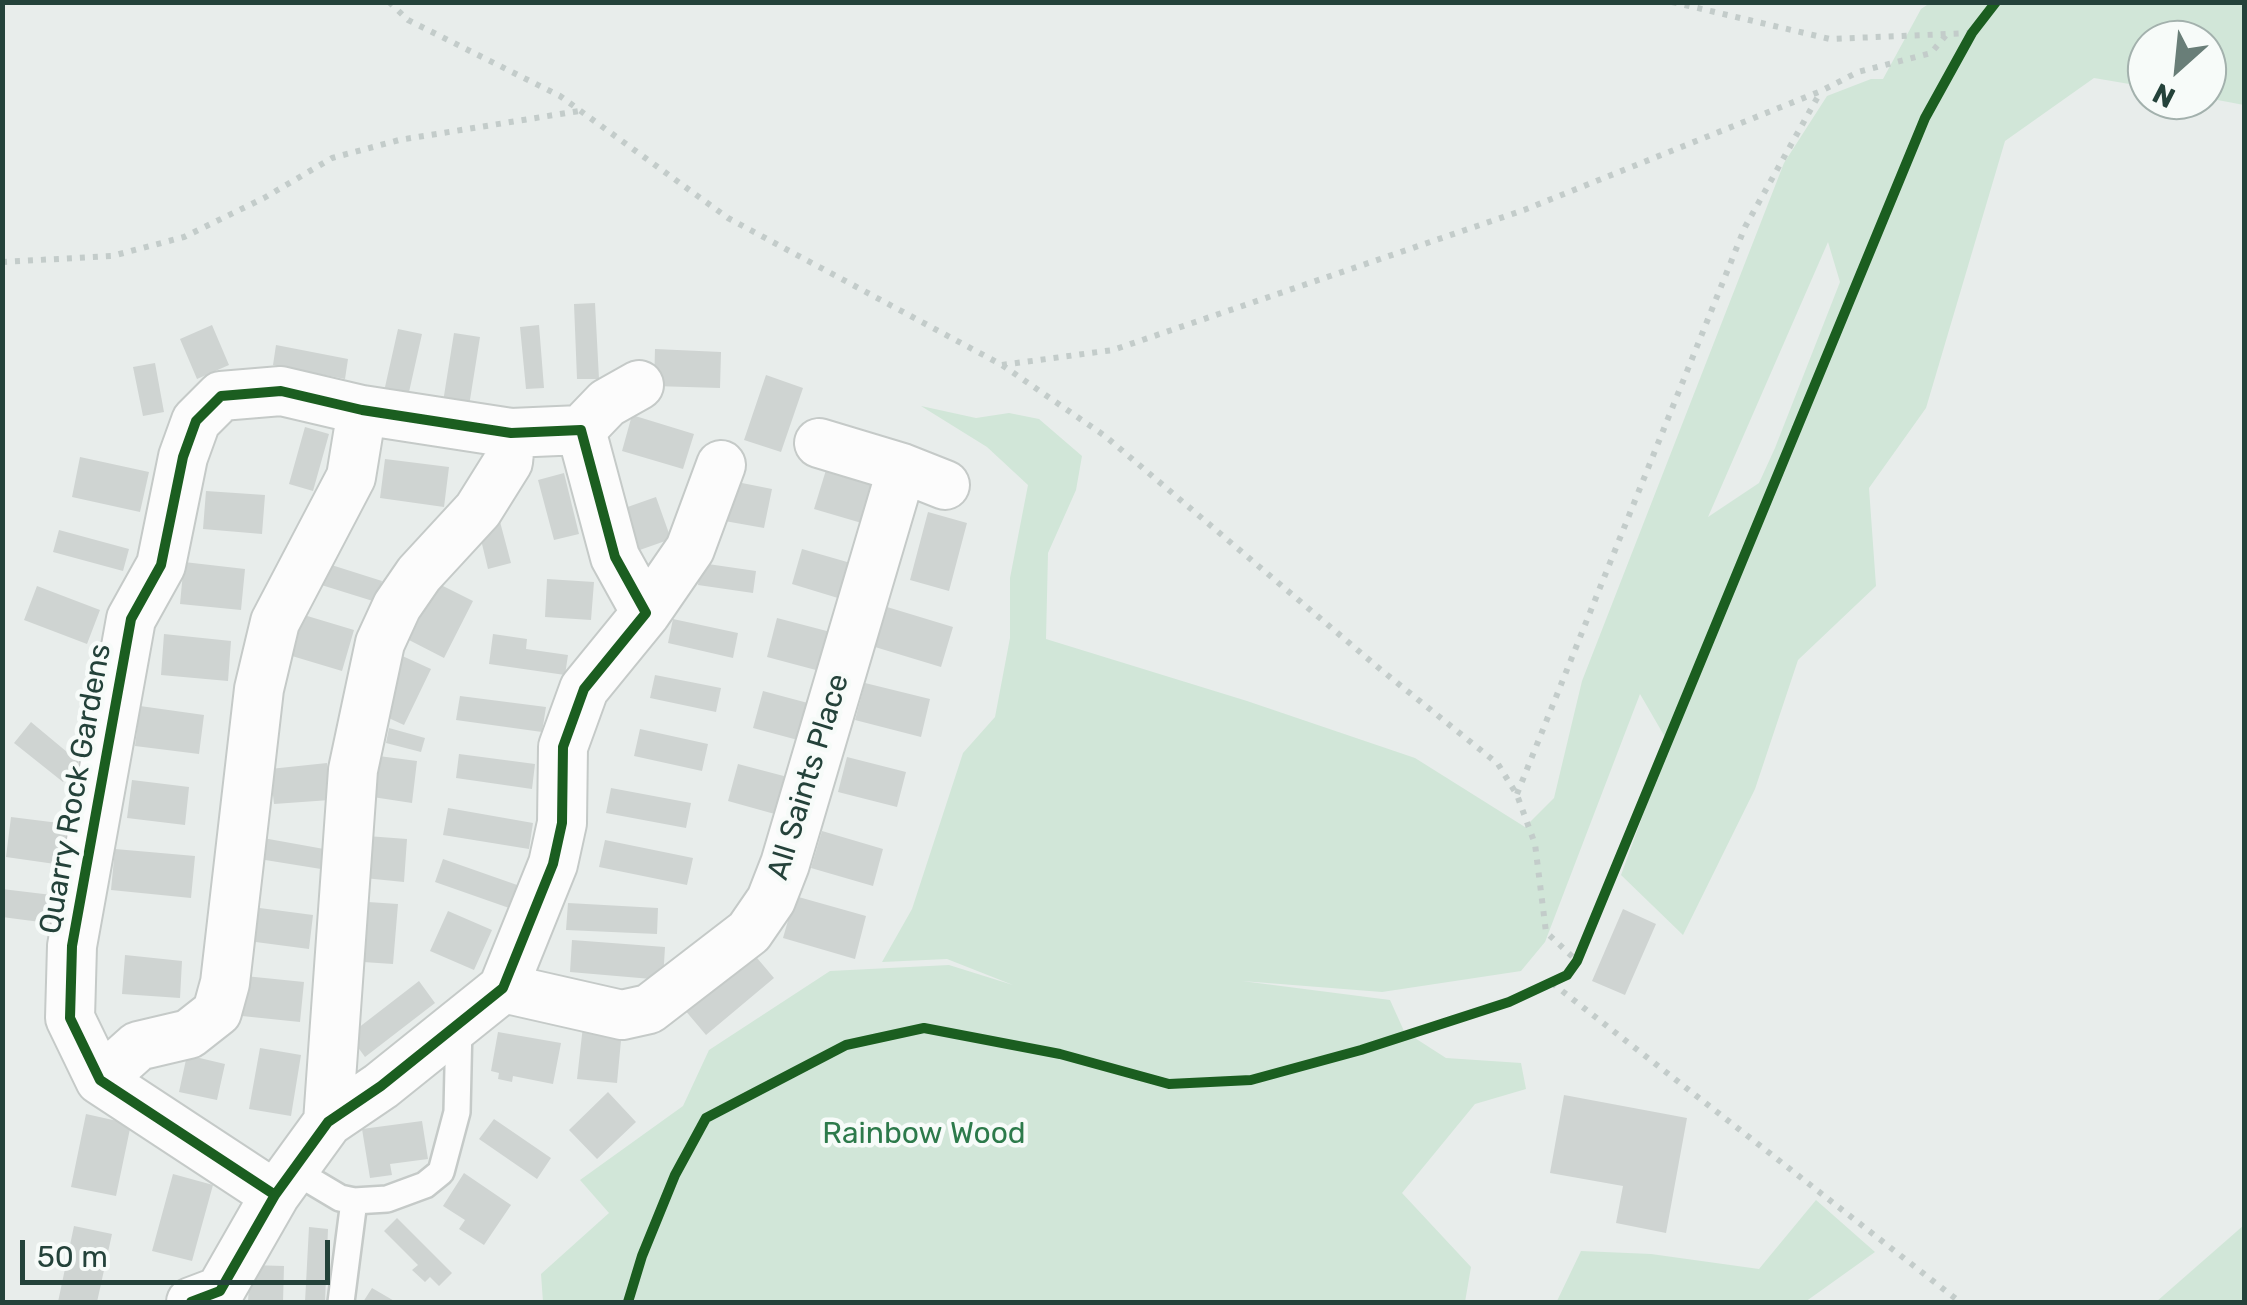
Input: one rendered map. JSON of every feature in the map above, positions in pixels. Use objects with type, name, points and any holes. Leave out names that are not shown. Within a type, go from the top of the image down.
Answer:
[{"type":"street","points":[[639,385],[607,403],[581,430],[615,556],[646,613]]},
{"type":"street","name":"Quarry Rock Gardens","points":[[100,1080],[70,1018],[72,946],[131,619],[161,565],[182,457],[196,420],[221,396],[282,390],[362,410],[511,433],[581,430]]},
{"type":"street","points":[[284,1183],[100,1080],[138,1046],[189,1034],[216,1012],[226,983],[259,689],[275,622],[351,476],[362,410]]},
{"type":"street","points":[[328,1122],[352,770],[380,643],[397,606],[419,574],[478,510],[508,462],[511,433]]},
{"type":"street","name":"All Saints Place","points":[[503,988],[622,1015],[649,1009],[749,932],[770,900],[924,476],[820,443]]},
{"type":"street","points":[[191,1302],[220,1291],[284,1183],[328,1122],[381,1086],[503,988],[553,864],[562,823],[563,747],[584,689],[646,613],[690,549],[721,466]]},
{"type":"lane","points":[[284,1183],[340,1198],[387,1198],[424,1185],[442,1172],[457,1112],[458,1024]]},
{"type":"lane","points":[[341,1302],[354,1200]]},
{"type":"path","points":[[390,2],[408,20],[560,96],[728,218],[1002,366],[1105,436],[1498,764],[1517,795],[1535,844],[1546,932],[1577,961]]},
{"type":"path","points":[[1672,2],[1830,39],[1972,34]]},
{"type":"path","points":[[1002,366],[1113,350],[1524,210],[1821,91],[1858,72],[1931,54],[1947,34]]},
{"type":"path","points":[[1517,795],[1745,226],[1821,91]]},
{"type":"path","points":[[2,262],[112,256],[184,237],[264,198],[332,158],[399,140],[581,111]]},
{"type":"path","points":[[1552,983],[1960,1302]]},
{"type":"green space","name":"Rainbow Wood","points":[[1930,3],[2244,3],[2244,105],[2227,102],[2227,20],[2127,20],[2127,84],[2094,78],[2005,141],[1926,408],[1869,488],[1876,586],[1798,660],[1755,789],[1683,935],[1621,875],[1669,744],[1640,694],[1545,942],[1521,971],[1382,992],[1242,981],[1390,1000],[1404,1031],[1446,1058],[1521,1063],[1526,1089],[1475,1104],[1402,1193],[1471,1267],[1465,1302],[543,1302],[541,1274],[609,1213],[580,1180],[683,1106],[709,1050],[830,971],[949,965],[1013,985],[947,959],[882,962],[912,909],[963,753],[995,717],[1010,638],[1010,578],[1028,485],[987,447],[921,406],[976,418],[1009,413],[1039,419],[1082,456],[1076,490],[1048,553],[1046,639],[1415,758],[1525,827],[1554,798],[1582,681],[1784,163],[1827,96],[1871,79],[1883,79],[1921,9]],"holes":[[[1828,242],[1840,282],[1759,483],[1708,517]]]},
{"type":"green space","points":[[1816,1200],[1875,1252],[1805,1302],[1550,1302],[1557,1301],[1581,1251],[1651,1254],[1759,1269]]},
{"type":"green space","points":[[2244,1225],[2244,1302],[2156,1302]]},
{"type":"building","points":[[595,303],[599,379],[577,379],[574,304]]},
{"type":"building","points":[[212,325],[229,365],[197,379],[180,339]]},
{"type":"building","points":[[539,325],[544,388],[526,389],[520,327]]},
{"type":"building","points":[[398,329],[422,334],[407,401],[383,396]]},
{"type":"building","points":[[454,333],[480,337],[469,406],[443,402]]},
{"type":"building","points":[[276,345],[348,359],[345,379],[273,365]]},
{"type":"building","points":[[655,349],[721,352],[720,388],[654,386]]},
{"type":"building","points":[[155,363],[164,412],[143,416],[133,367]]},
{"type":"building","points":[[766,375],[803,388],[781,452],[744,440]]},
{"type":"building","points":[[632,415],[694,434],[683,469],[622,451]]},
{"type":"building","points":[[305,427],[329,434],[313,491],[289,484]]},
{"type":"building","points":[[80,457],[149,472],[140,512],[72,497]]},
{"type":"building","points":[[385,459],[449,467],[444,507],[380,498]]},
{"type":"building","points":[[826,470],[877,486],[865,524],[814,509]]},
{"type":"building","points":[[564,473],[579,534],[554,540],[538,480]]},
{"type":"building","points":[[727,480],[772,489],[764,528],[719,520]]},
{"type":"building","points":[[206,491],[265,495],[262,534],[203,529]]},
{"type":"building","points":[[656,497],[671,539],[634,552],[619,510]]},
{"type":"building","points":[[928,512],[967,523],[949,591],[910,580]]},
{"type":"building","points":[[499,518],[511,563],[488,569],[477,523]]},
{"type":"building","points":[[59,530],[129,549],[123,571],[53,552]]},
{"type":"building","points":[[802,549],[861,566],[851,602],[792,584]]},
{"type":"building","points":[[184,562],[245,569],[241,610],[180,604]]},
{"type":"building","points":[[322,562],[382,581],[376,602],[315,583]]},
{"type":"building","points":[[701,563],[756,571],[753,593],[698,585]]},
{"type":"building","points":[[547,579],[594,582],[591,620],[545,617]]},
{"type":"building","points":[[437,583],[473,601],[444,658],[409,640]]},
{"type":"building","points":[[37,586],[100,610],[87,644],[24,620]]},
{"type":"building","points":[[887,607],[953,627],[941,667],[875,647]]},
{"type":"building","points":[[294,612],[354,630],[342,671],[282,653]]},
{"type":"building","points":[[777,618],[842,635],[831,674],[767,657]]},
{"type":"building","points":[[673,619],[738,633],[733,658],[668,643]]},
{"type":"building","points":[[164,634],[231,641],[228,681],[161,675]]},
{"type":"building","points":[[493,634],[527,639],[526,649],[568,655],[565,675],[489,664]]},
{"type":"building","points":[[398,654],[431,669],[404,725],[371,710]]},
{"type":"building","points":[[655,675],[721,688],[716,712],[650,698]]},
{"type":"building","points":[[865,683],[930,699],[921,737],[855,720]]},
{"type":"building","points":[[763,691],[819,706],[809,743],[753,728]]},
{"type":"building","points":[[460,696],[546,707],[542,732],[456,720]]},
{"type":"building","points":[[140,706],[204,715],[199,754],[135,746]]},
{"type":"building","points":[[31,722],[79,762],[63,782],[14,743]]},
{"type":"building","points":[[389,728],[425,738],[421,752],[386,743]]},
{"type":"building","points":[[640,729],[708,744],[702,771],[634,756]]},
{"type":"building","points":[[459,754],[535,764],[532,789],[456,778]]},
{"type":"building","points":[[371,755],[417,761],[412,803],[366,796]]},
{"type":"building","points":[[847,757],[906,772],[897,807],[838,792]]},
{"type":"building","points":[[327,763],[330,800],[274,804],[270,769]]},
{"type":"building","points":[[738,764],[799,780],[789,818],[728,801]]},
{"type":"building","points":[[132,780],[189,787],[185,825],[127,818]]},
{"type":"building","points":[[611,788],[691,803],[686,828],[606,813]]},
{"type":"building","points":[[448,808],[533,823],[529,849],[443,835]]},
{"type":"building","points":[[11,817],[67,824],[62,865],[6,857]]},
{"type":"building","points":[[822,831],[883,849],[873,886],[811,868]]},
{"type":"building","points":[[367,836],[407,839],[404,882],[364,878]]},
{"type":"building","points":[[263,838],[324,849],[321,869],[259,859]]},
{"type":"building","points":[[605,840],[693,858],[687,885],[599,867]]},
{"type":"building","points":[[115,849],[195,856],[191,898],[111,890]]},
{"type":"building","points":[[443,859],[520,886],[512,909],[435,882]]},
{"type":"building","points":[[2,889],[52,895],[48,923],[2,917]]},
{"type":"building","points":[[795,896],[866,916],[855,959],[783,938]]},
{"type":"building","points":[[353,901],[398,904],[393,964],[348,961]]},
{"type":"building","points":[[568,903],[658,908],[657,934],[566,930]]},
{"type":"building","points":[[252,907],[313,915],[309,949],[248,941]]},
{"type":"building","points":[[1623,909],[1656,924],[1625,995],[1592,981]]},
{"type":"building","points":[[448,911],[492,930],[474,970],[430,951]]},
{"type":"building","points":[[572,940],[665,947],[663,980],[570,972]]},
{"type":"building","points":[[752,952],[774,978],[706,1035],[684,1009]]},
{"type":"building","points":[[125,955],[182,961],[180,998],[122,994]]},
{"type":"building","points":[[245,976],[304,982],[300,1022],[242,1016]]},
{"type":"building","points":[[419,981],[435,1003],[365,1057],[349,1035]]},
{"type":"building","points":[[583,1026],[622,1030],[617,1083],[577,1079]]},
{"type":"building","points":[[498,1032],[561,1043],[553,1084],[513,1076],[512,1082],[498,1079],[499,1073],[491,1071]]},
{"type":"building","points":[[260,1048],[301,1055],[291,1116],[249,1109]]},
{"type":"building","points":[[187,1055],[225,1064],[217,1100],[179,1092]]},
{"type":"building","points":[[608,1092],[636,1122],[597,1159],[569,1130]]},
{"type":"building","points":[[1564,1095],[1687,1118],[1666,1233],[1616,1223],[1623,1186],[1550,1173]]},
{"type":"building","points":[[86,1114],[131,1124],[116,1196],[71,1187]]},
{"type":"building","points":[[494,1119],[551,1158],[537,1179],[479,1139]]},
{"type":"building","points":[[422,1121],[428,1159],[390,1164],[392,1175],[370,1178],[362,1129]]},
{"type":"building","points":[[464,1173],[511,1205],[484,1245],[459,1229],[465,1220],[443,1206]]},
{"type":"building","points":[[173,1174],[213,1185],[192,1261],[152,1251]]},
{"type":"building","points":[[397,1218],[452,1273],[439,1286],[430,1277],[425,1282],[412,1270],[418,1265],[384,1231]]},
{"type":"building","points":[[74,1226],[112,1234],[97,1302],[58,1302]]},
{"type":"building","points":[[309,1227],[328,1229],[325,1302],[305,1302]]},
{"type":"building","points":[[250,1265],[284,1266],[283,1302],[248,1302]]},
{"type":"building","points":[[372,1288],[396,1302],[363,1302]]},
{"type":"cycle path","points":[[628,1302],[675,1175],[706,1118],[846,1045],[924,1028],[1060,1054],[1169,1084],[1251,1080],[1361,1050],[1509,1002],[1567,975],[1577,961],[1925,118],[1972,33],[1996,2]]},
{"type":"cycle path","points":[[191,1302],[220,1291],[275,1195],[328,1122],[381,1086],[503,988],[553,864],[562,823],[563,747],[584,689],[646,613],[615,557],[581,430],[511,433],[362,410],[281,391],[221,396],[196,421],[183,457],[161,565],[131,619],[72,946],[70,1018],[100,1080],[275,1195]]}]
